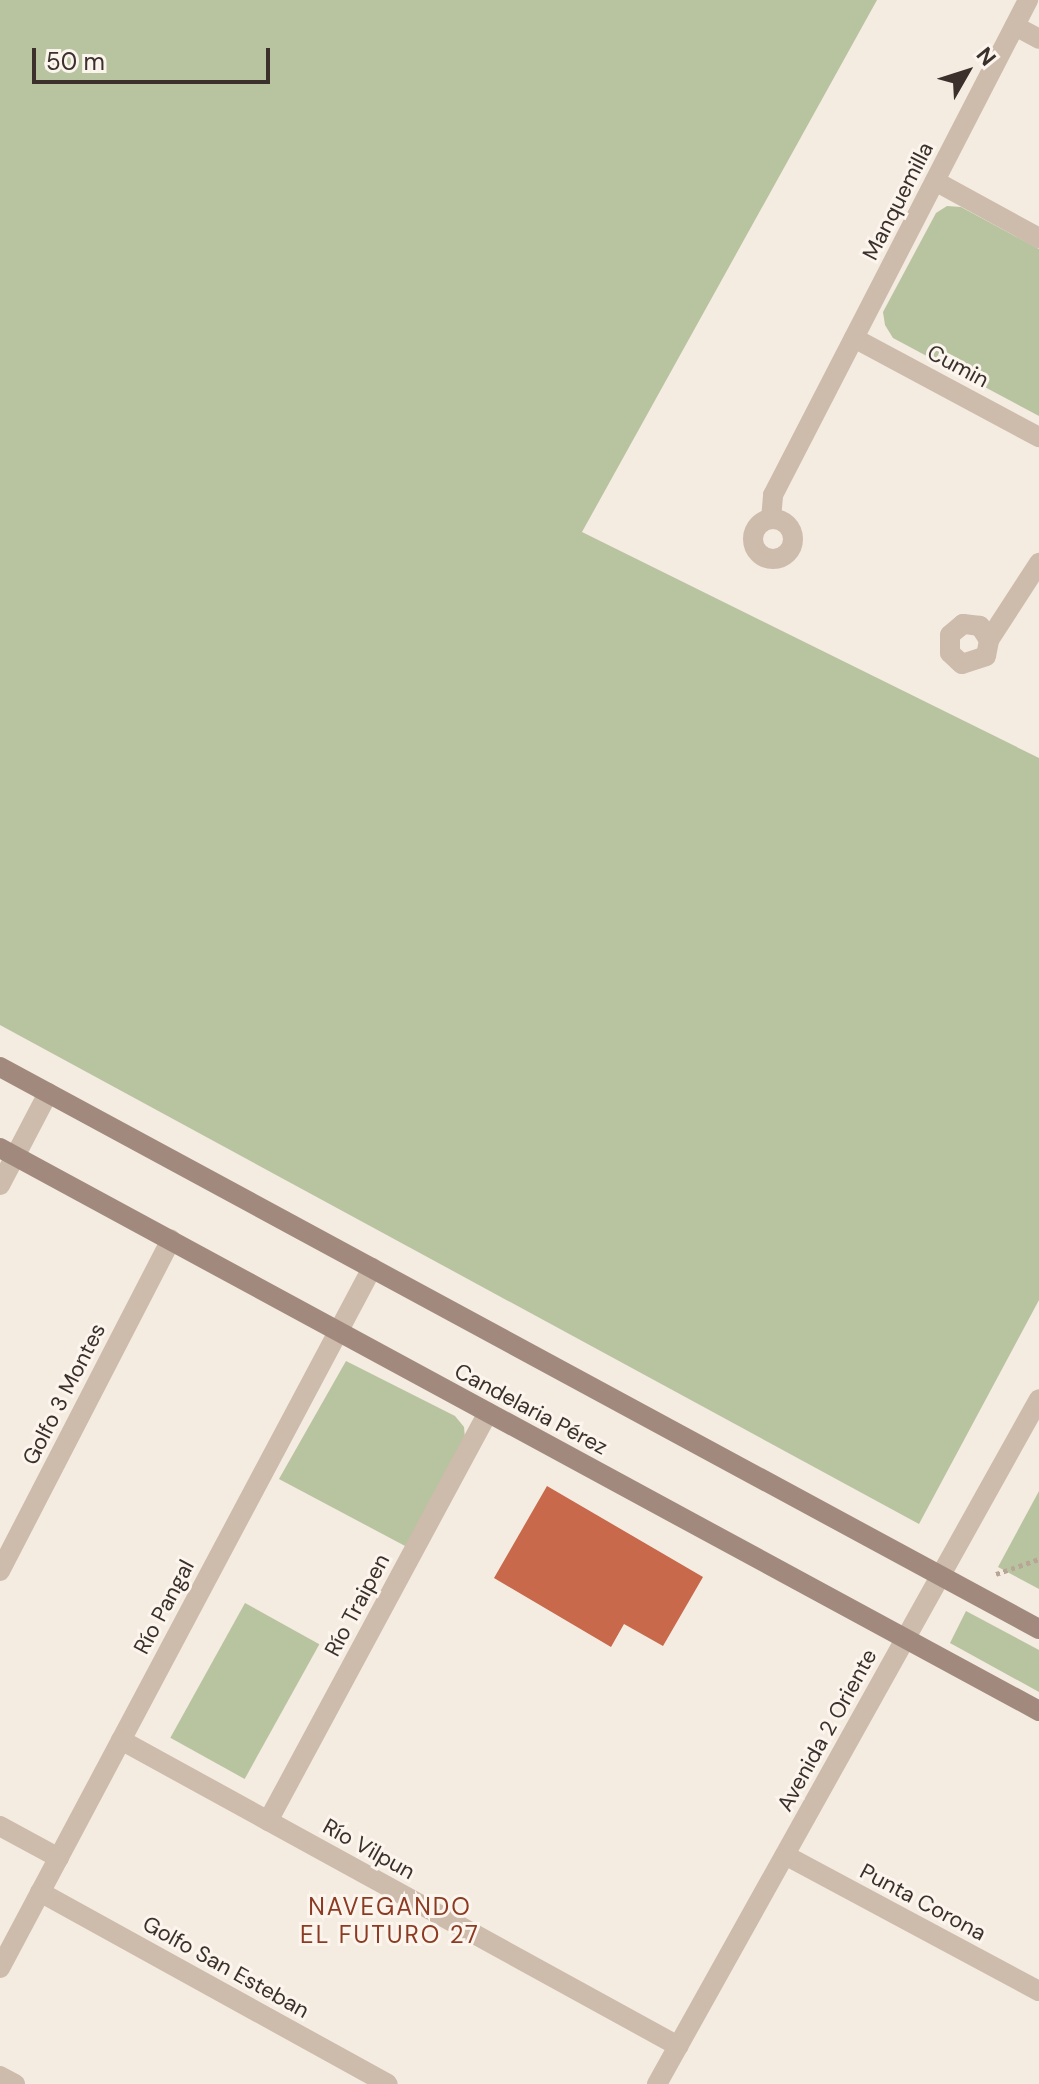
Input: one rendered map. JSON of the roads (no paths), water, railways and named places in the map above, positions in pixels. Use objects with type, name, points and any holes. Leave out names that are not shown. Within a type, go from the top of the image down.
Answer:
[{"type":"street","name":"Manquemilla","points":[[771,519],[773,495],[1028,0]]},
{"type":"street","points":[[1015,26],[1039,39]]},
{"type":"street","points":[[935,181],[1039,238]]},
{"type":"street","name":"Cumin","points":[[854,338],[1039,437]]},
{"type":"street","points":[[989,640],[999,632],[1039,563]]},
{"type":"street","points":[[0,1067],[1039,1629]]},
{"type":"street","points":[[0,1185],[7,1152],[48,1093]]},
{"type":"street","name":"Candelaria Pérez","points":[[7,1152],[1039,1711]]},
{"type":"street","name":"Golfo 3 Montes","points":[[0,1571],[171,1240]]},
{"type":"street","name":"Río Pangal","points":[[0,1968],[372,1268]]},
{"type":"street","name":"Avenida 2 Oriente","points":[[657,2084],[1039,1399]]},
{"type":"street","name":"Río Traipen","points":[[268,1821],[488,1413]]},
{"type":"street","name":"Río Vilpun","points":[[121,1740],[678,2046]]},
{"type":"street","points":[[0,1826],[59,1858]]},
{"type":"street","name":"Punta Corona","points":[[785,1855],[1039,1991]]},
{"type":"street","name":"Golfo San Esteban","points":[[40,1892],[388,2084]]},
{"type":"street","points":[[0,2076],[15,2084]]},
{"type":"district","name":"NAVEGANDO EL FUTURO 27","points":[[390,1921]]}]
